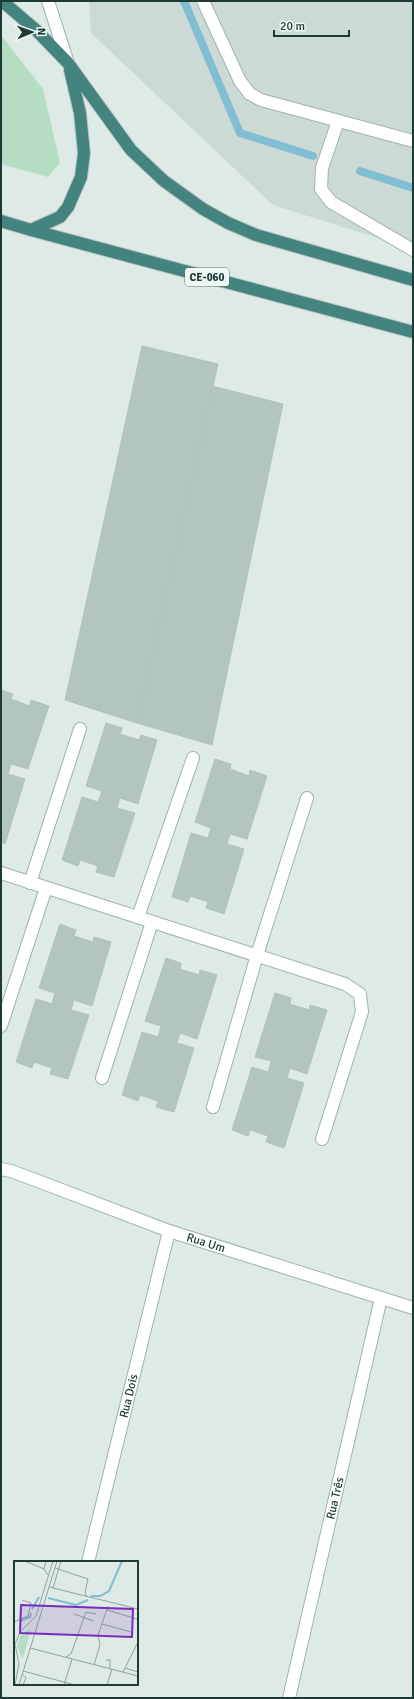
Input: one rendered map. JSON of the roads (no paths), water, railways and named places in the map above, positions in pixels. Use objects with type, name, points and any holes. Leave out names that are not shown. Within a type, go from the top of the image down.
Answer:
[{"type":"highway","points":[[2,1],[36,30],[68,63],[131,150],[164,182],[203,209],[256,236],[413,280]]},
{"type":"highway","points":[[31,230],[60,217],[68,206],[81,177],[84,153],[80,113],[68,63]]},
{"type":"highway","name":"CE-060","points":[[1,221],[413,332]]},
{"type":"street","points":[[48,1],[68,63]]},
{"type":"street","points":[[203,1],[240,81],[250,94],[261,100],[413,141]]},
{"type":"street","points":[[338,121],[322,168],[321,188],[331,202],[413,250]]},
{"type":"street","points":[[30,883],[80,729]]},
{"type":"street","points":[[138,918],[193,758]]},
{"type":"street","points":[[213,1107],[257,956],[307,798]]},
{"type":"street","points":[[1,873],[345,984],[360,994],[362,1012],[322,1139]]},
{"type":"street","points":[[1,1026],[46,888]]},
{"type":"street","points":[[102,1078],[152,922]]},
{"type":"street","name":"Rua Um","points":[[1,1169],[11,1171],[169,1231],[413,1308]]},
{"type":"street","name":"Rua Dois","points":[[88,1561],[169,1231]]},
{"type":"street","name":"Rua Três","points":[[289,1698],[381,1298]]},
{"type":"waterway","points":[[184,1],[240,133],[313,156]]},
{"type":"waterway","points":[[360,171],[413,188]]}]
